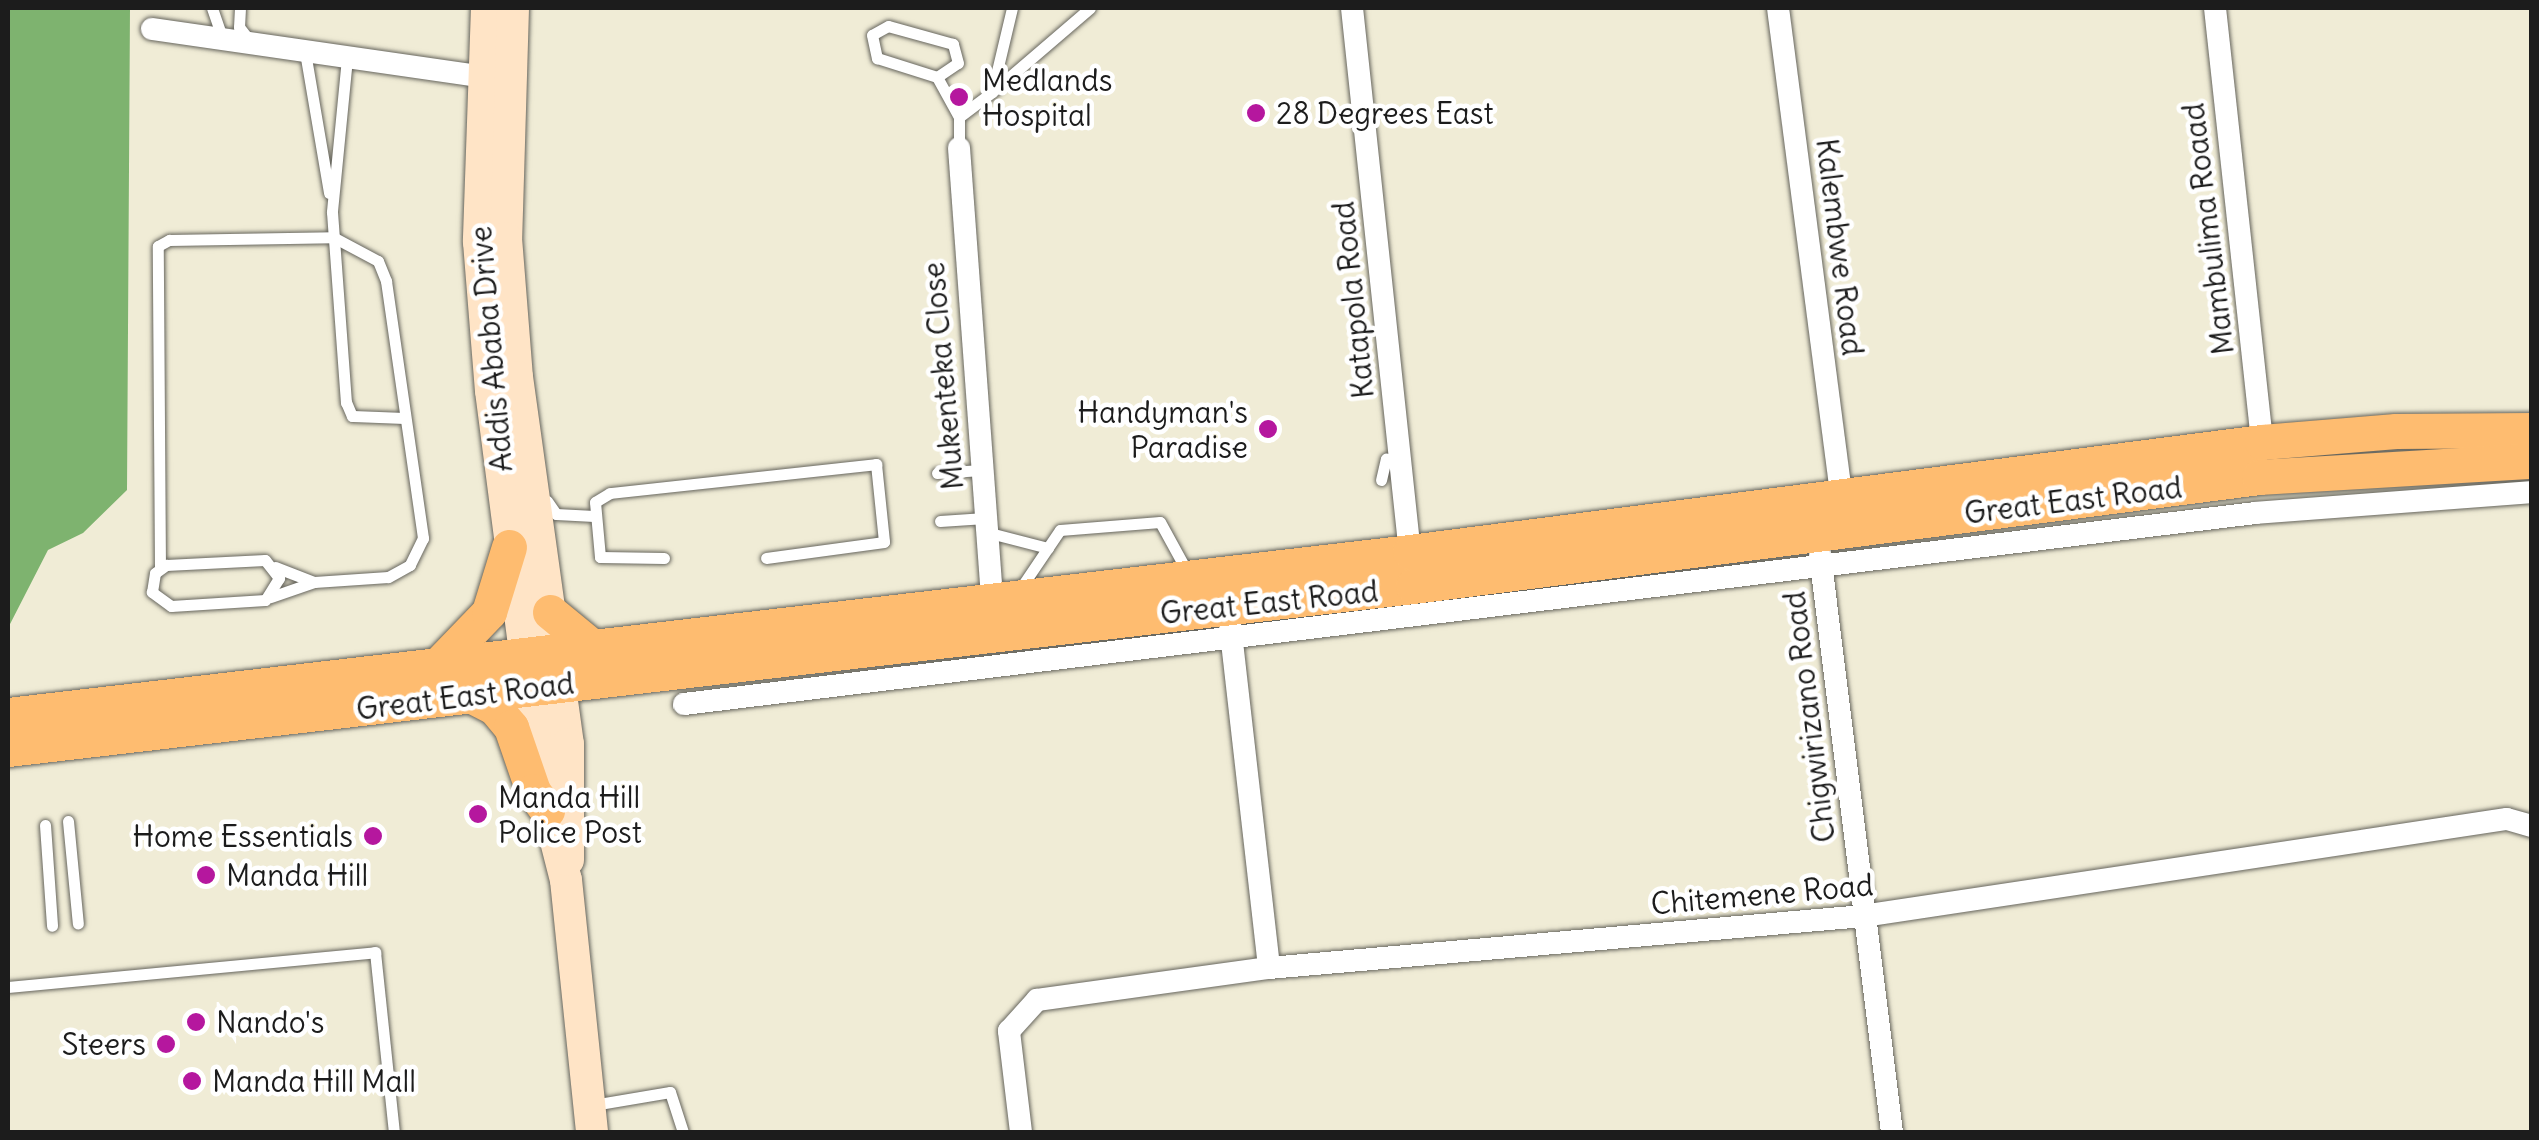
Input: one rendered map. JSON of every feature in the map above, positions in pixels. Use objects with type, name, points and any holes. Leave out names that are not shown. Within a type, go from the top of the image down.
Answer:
[{"type":"main road","name":"Addis Ababa Drive","points":[[487,8],[517,377],[550,612],[542,669]]},
{"type":"main road","name":"Addis Ababa Drive","points":[[513,8],[495,78],[480,242],[509,547],[542,669]]},
{"type":"main road","name":"Great East Road","points":[[8,714],[438,664],[542,669],[1231,624],[1411,569],[1842,494],[2262,442],[2396,430],[2532,430]]},
{"type":"main road","name":"Great East Road","points":[[8,749],[470,695],[542,669],[590,646],[1003,598],[1190,577],[1820,549],[2259,477],[2532,461]]},
{"type":"main road","points":[[438,664],[489,612],[509,547]]},
{"type":"main road","points":[[550,612],[590,646]]},
{"type":"main road","points":[[542,669],[547,810],[566,880]]},
{"type":"main road","points":[[542,669],[571,789],[566,880],[590,1119]]},
{"type":"main road","points":[[470,695],[495,708],[511,728],[532,791],[547,810]]},
{"type":"street","name":"Katapola Road","points":[[1352,8],[1411,569]]},
{"type":"street","name":"Kalembwe Road","points":[[1778,8],[1842,494]]},
{"type":"street","name":"Mambulima Roaad","points":[[2215,8],[2262,442]]},
{"type":"street","points":[[152,29],[495,78]]},
{"type":"street","name":"Mukenteka Close","points":[[959,148],[985,525],[1003,598]]},
{"type":"street","points":[[684,704],[996,663],[1231,624],[1820,549],[2353,503],[2532,492]]},
{"type":"street","name":"Chigwirizano Road","points":[[1820,549],[1892,1132]]},
{"type":"street","points":[[1231,624],[1269,968]]},
{"type":"street","name":"Chitemene Road","points":[[1020,1132],[1009,1032],[1037,1000],[1269,968],[1863,916],[2507,819],[2532,826]]},
{"type":"lane","points":[[212,8],[224,40]]},
{"type":"lane","points":[[240,8],[239,27],[253,44]]},
{"type":"lane","points":[[992,92],[1013,8]]},
{"type":"lane","points":[[959,116],[1090,8]]},
{"type":"lane","points":[[937,77],[955,69],[953,44],[888,26],[872,36],[876,58],[937,77],[959,116],[959,148]]},
{"type":"lane","points":[[305,52],[332,212]]},
{"type":"lane","points":[[347,58],[332,212],[346,402],[352,416],[406,418]]},
{"type":"lane","points":[[332,237],[378,261],[406,418],[423,538],[418,554],[388,577],[314,582],[270,597],[165,605],[151,586],[160,568],[158,246],[169,240],[332,237]]},
{"type":"lane","points":[[517,377],[536,416],[548,508],[556,514],[594,516]]},
{"type":"lane","points":[[1381,480],[1386,459],[1400,458]]},
{"type":"lane","points":[[664,558],[607,562],[594,516],[595,502],[610,493],[876,464],[884,542],[766,558]]},
{"type":"lane","points":[[938,474],[981,470]]},
{"type":"lane","points":[[940,522],[985,525],[1048,548]]},
{"type":"lane","points":[[1003,598],[1060,530],[1160,522],[1190,577]]},
{"type":"lane","points":[[160,568],[259,559],[314,582]]},
{"type":"lane","points":[[270,597],[278,586],[275,567]]},
{"type":"lane","points":[[68,821],[78,924]]},
{"type":"lane","points":[[46,824],[52,926]]},
{"type":"lane","points":[[8,988],[376,952],[394,1132]]},
{"type":"lane","points":[[590,1119],[670,1092],[683,1132]]},
{"type":"green space","points":[[8,8],[130,8],[127,490],[83,533],[48,550],[8,628]]},
{"type":"place","name":"Medlands Hospital","points":[[959,97]]},
{"type":"place","name":"28 Degrees East","points":[[1256,113]]},
{"type":"place","name":"Handyman's Paradise","points":[[1268,429]]},
{"type":"place","name":"Manda Hill Police Post","points":[[478,814]]},
{"type":"place","name":"Home Essentials","points":[[373,836]]},
{"type":"place","name":"Manda Hill","points":[[206,875]]},
{"type":"place","name":"Nando's","points":[[196,1022]]},
{"type":"place","name":"Steers","points":[[166,1044]]},
{"type":"place","name":"Manda Hill Mall","points":[[192,1081]]}]
